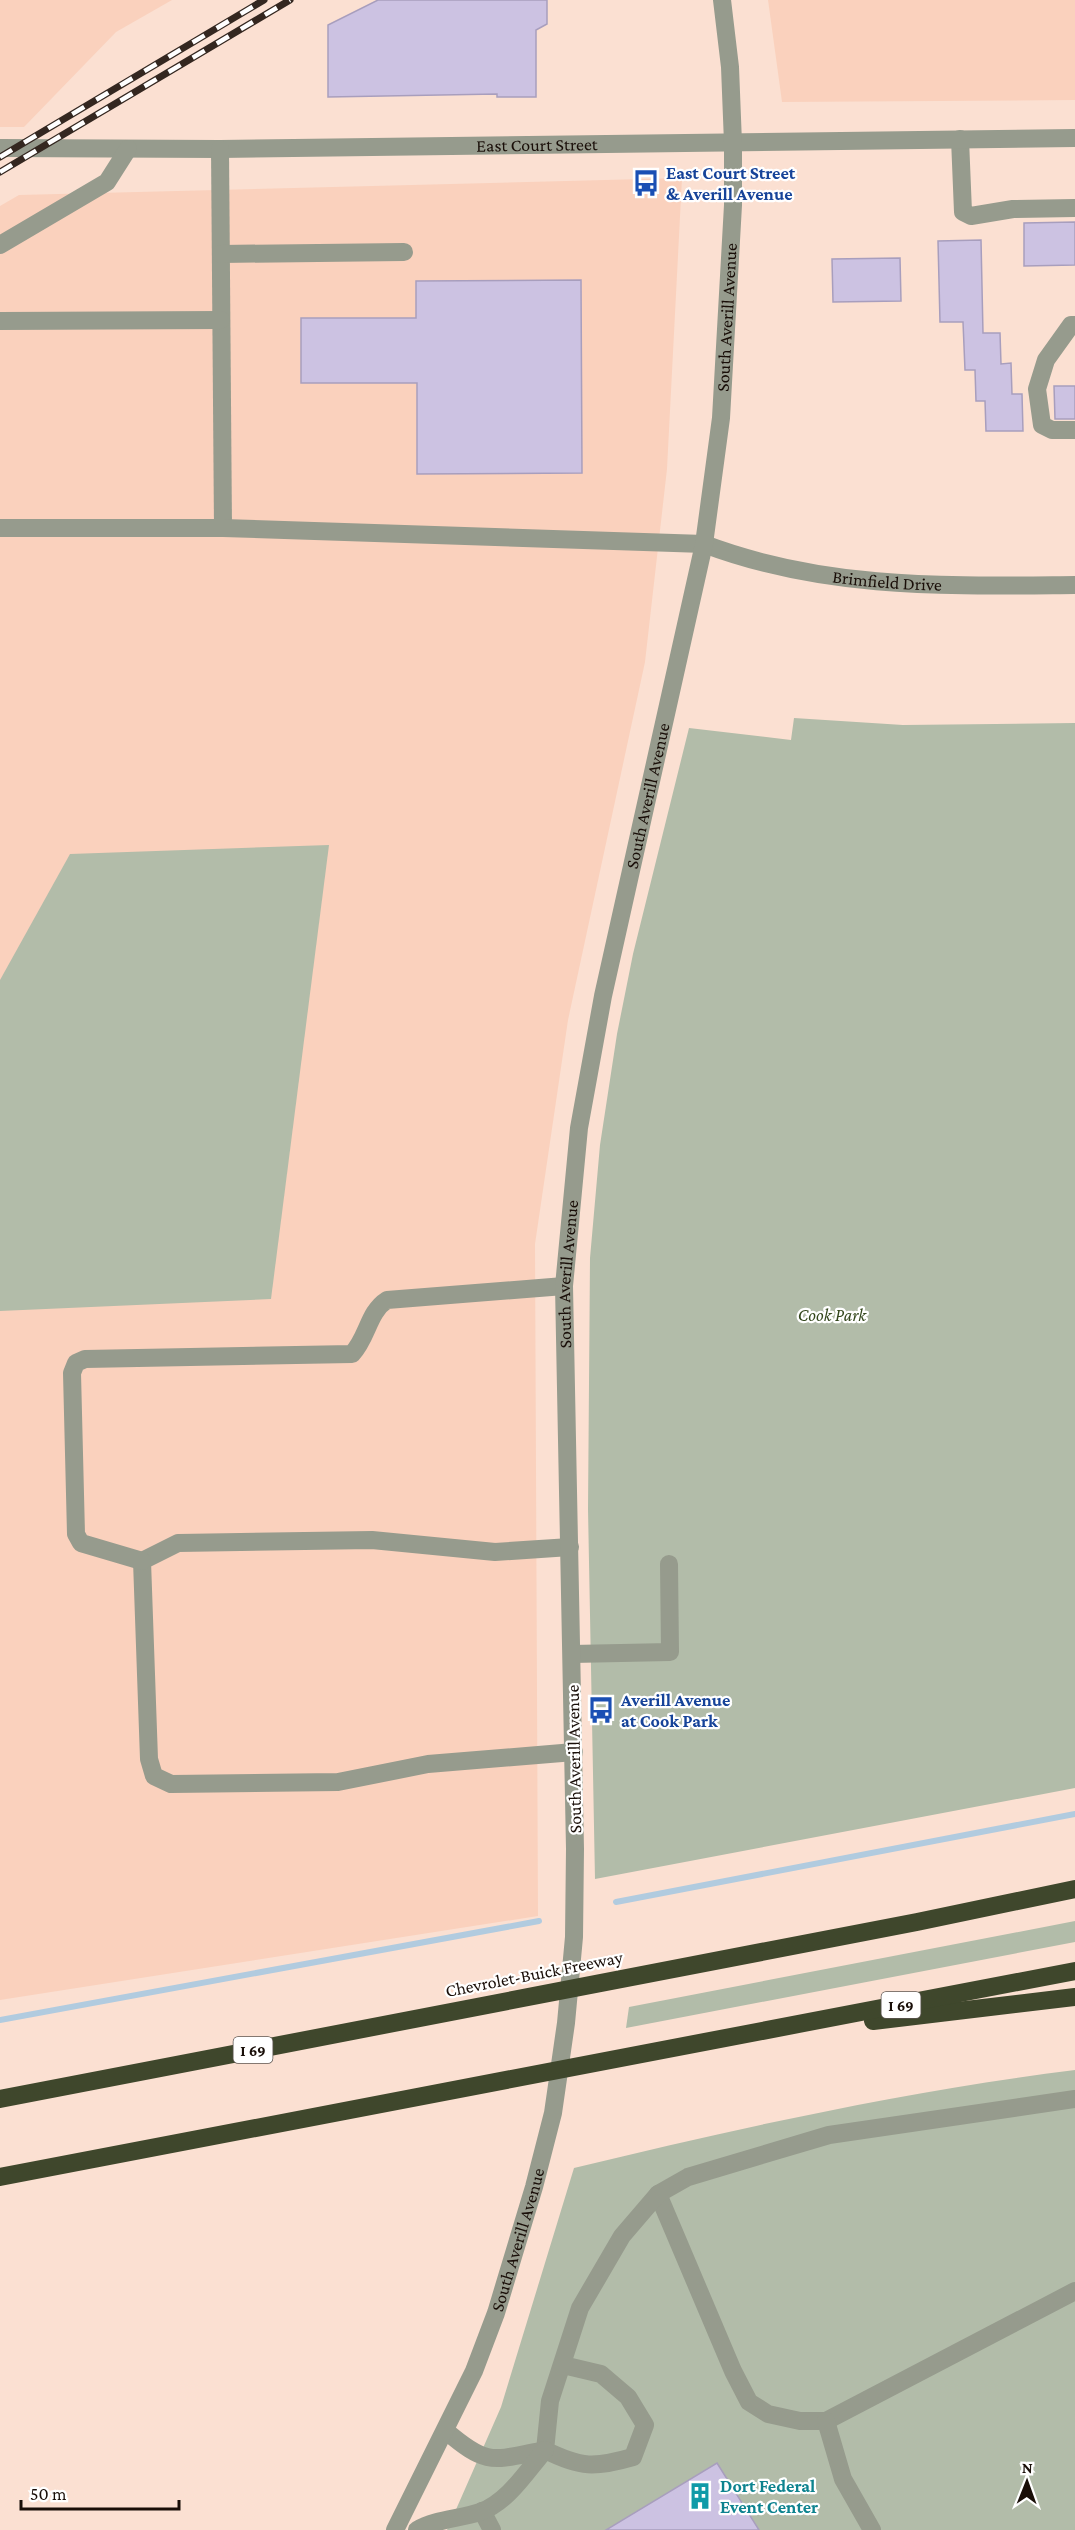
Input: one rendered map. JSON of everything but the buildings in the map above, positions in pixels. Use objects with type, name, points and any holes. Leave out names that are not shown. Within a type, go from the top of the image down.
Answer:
[{"type":"highway","name":"Chevrolet-Buick Freeway","points":[[0,2099],[917,1922],[1075,1889]]},
{"type":"highway","name":"I 69","points":[[0,2177],[1075,1971]]},
{"type":"highway","points":[[728,2038],[1075,1997]]},
{"type":"street","name":"South Averill Avenue","points":[[395,2530],[474,2372],[496,2313],[534,2187],[555,2103],[566,2023],[574,1937],[574,1752],[564,1286],[579,1128],[603,996],[704,544],[721,418],[733,205],[730,67],[722,0]]},
{"type":"street","name":"East Court Street","points":[[0,148],[220,150],[1075,138]]},
{"type":"street","points":[[960,139],[963,212],[971,216],[1013,209],[1075,208]]},
{"type":"street","points":[[0,245],[107,182],[128,149]]},
{"type":"street","points":[[220,150],[223,528]]},
{"type":"street","points":[[221,254],[404,252]]},
{"type":"street","points":[[0,321],[221,320]]},
{"type":"street","points":[[1073,325],[1046,360],[1037,389],[1042,425],[1052,430],[1075,430]]},
{"type":"street","name":"Brimfield Drive","points":[[0,528],[223,528],[704,544],[775,567],[855,580],[931,586],[1075,585]]},
{"type":"street","points":[[564,1286],[387,1300],[376,1307],[360,1346],[351,1354],[85,1359],[76,1364],[72,1373],[76,1534],[81,1543],[142,1561],[178,1543],[372,1540],[495,1552],[570,1547]]},
{"type":"street","points":[[142,1561],[149,1759],[154,1776],[171,1784],[338,1782],[428,1764],[574,1752]]},
{"type":"street","points":[[572,1654],[670,1652],[669,1564]]},
{"type":"street","points":[[417,2530],[438,2521],[482,2511],[506,2497],[545,2450],[550,2401],[580,2308],[622,2236],[658,2194],[688,2177],[829,2135],[1075,2098]]},
{"type":"street","points":[[658,2194],[733,2371],[749,2402],[768,2414],[800,2421],[826,2421],[1075,2291]]},
{"type":"street","points":[[446,2431],[466,2448],[488,2458],[545,2450],[569,2462],[604,2465],[633,2457],[645,2425],[628,2397],[601,2374],[563,2365]]},
{"type":"street","points":[[826,2421],[843,2479],[872,2530]]},
{"type":"street","points":[[482,2511],[492,2530]]},
{"type":"shaded area","points":[[0,0],[172,0],[116,32],[24,127],[0,127]]},
{"type":"shaded area","points":[[768,0],[1075,0],[1075,100],[782,102]]},
{"type":"shaded area","points":[[682,178],[667,469],[645,662],[568,1020],[535,1244],[538,1916],[0,2000],[0,206],[19,195]]},
{"type":"green space","name":"Cook Park","points":[[794,718],[903,725],[1075,723],[1075,1788],[595,1879],[588,1509],[590,1258],[600,1145],[617,1034],[633,954],[689,728],[791,740]]},
{"type":"green space","points":[[329,845],[271,1299],[0,1311],[0,980],[70,854]]},
{"type":"green space","points":[[1075,1921],[1075,1942],[626,2028],[629,2007]]},
{"type":"green space","points":[[1075,2070],[1075,2530],[447,2530],[501,2407],[574,2168],[823,2112],[949,2089]]},
{"type":"waterway","points":[[616,1902],[1075,1814]]},
{"type":"waterway","points":[[0,2020],[539,1921]]},
{"type":"railway","points":[[0,157],[264,0]]},
{"type":"railway","points":[[0,172],[290,0]]},
{"type":"place","name":"East Court Street & Averill Avenue","points":[[646,183]]},
{"type":"place","name":"Averill Avenue at Cook Park","points":[[601,1710]]},
{"type":"place","name":"Dort Federal Event Center","points":[[700,2496]]}]
